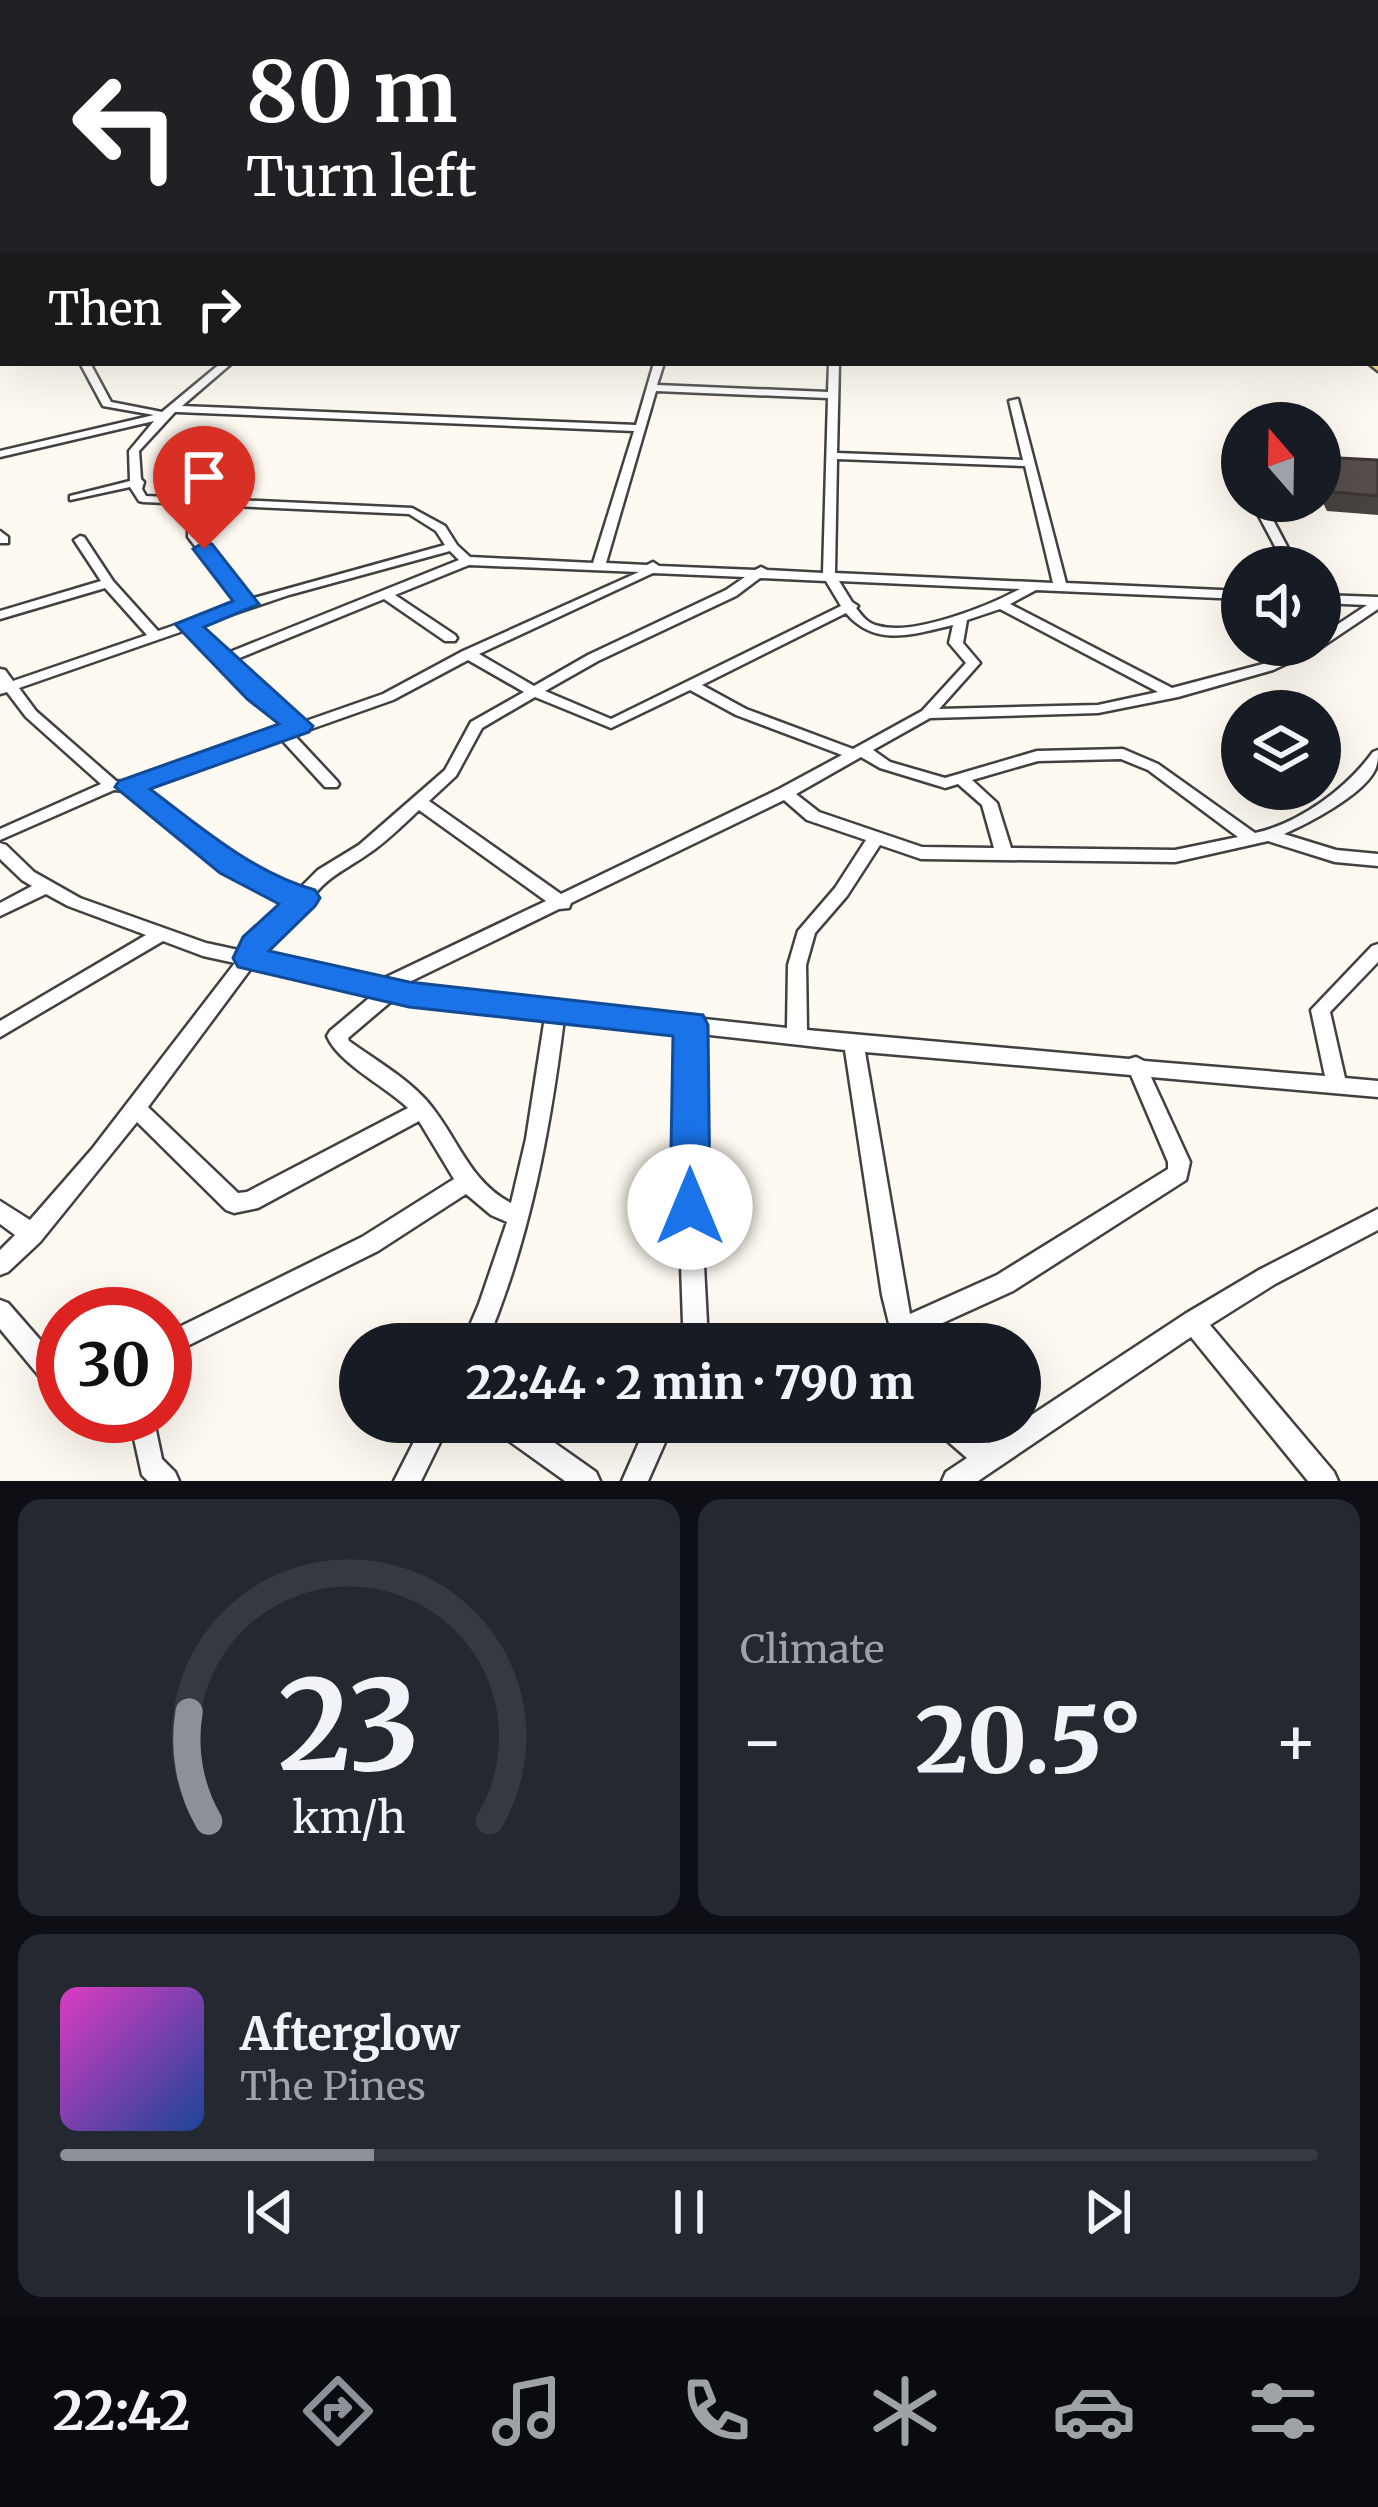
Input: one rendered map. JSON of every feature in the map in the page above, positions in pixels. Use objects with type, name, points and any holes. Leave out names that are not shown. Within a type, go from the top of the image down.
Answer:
[{"type":"street","points":[[87,366],[107,404],[170,413],[640,428]]},
{"type":"street","points":[[224,366],[134,451],[136,489],[143,499],[412,511],[441,529],[467,561]]},
{"type":"street","points":[[599,565],[658,366]]},
{"type":"street","points":[[834,366],[830,574],[868,628],[879,632],[961,618],[1002,604],[1034,585]]},
{"type":"street","points":[[652,388],[834,395]]},
{"type":"street","points":[[1014,401],[1060,586]]},
{"type":"street","points":[[0,454],[170,413]]},
{"type":"street","points":[[835,456],[1026,463]]},
{"type":"street","points":[[74,498],[138,482]]},
{"type":"street","points":[[192,534],[248,604]]},
{"type":"street","points":[[80,540],[108,583],[154,634]]},
{"type":"street","points":[[304,898],[296,899],[231,866],[76,757],[2,684],[248,604],[452,547]]},
{"type":"street","points":[[224,660],[467,561],[1221,594]]},
{"type":"street","points":[[0,835],[120,786],[388,697],[468,654],[622,586],[653,566]]},
{"type":"street","points":[[0,1264],[32,1235],[134,1107],[249,958],[254,945],[323,874],[365,849],[451,773],[476,725],[533,691],[731,593],[762,571]]},
{"type":"street","points":[[0,615],[108,583]]},
{"type":"street","points":[[386,595],[450,638]]},
{"type":"street","points":[[1341,600],[1378,602]]},
{"type":"street","points":[[1341,627],[1378,602]]},
{"type":"street","points":[[1002,604],[1173,694]]},
{"type":"street","points":[[468,654],[533,691],[611,724],[851,606]]},
{"type":"street","points":[[520,1217],[494,1208],[467,1182],[422,1110],[341,1046],[337,1036],[386,989],[785,793],[927,714],[973,663],[956,644],[961,618]]},
{"type":"street","points":[[187,624],[291,729],[331,784]]},
{"type":"street","points":[[927,714],[1098,709],[1173,694],[1270,666]]},
{"type":"street","points":[[691,685],[741,712],[945,783],[1037,756],[1123,754],[1154,767],[1260,837],[1335,856],[1378,860]]},
{"type":"street","points":[[785,793],[813,816],[921,854],[1175,856],[1260,837],[1338,800],[1378,755]]},
{"type":"street","points":[[964,781],[989,803],[1004,853]]},
{"type":"street","points":[[419,802],[563,904]]},
{"type":"street","points":[[797,1033],[797,964],[807,931],[841,892],[877,836]]},
{"type":"street","points":[[0,849],[45,886],[161,934],[386,989],[555,1012],[1378,1089]]},
{"type":"street","points":[[0,910],[45,886]]},
{"type":"street","points":[[0,1030],[161,934]]},
{"type":"street","points":[[1336,1086],[1320,1010],[1377,953]]},
{"type":"street","points":[[484,1323],[532,1173],[555,1012]]},
{"type":"street","points":[[691,1025],[695,1323]]},
{"type":"street","points":[[854,1042],[902,1323]]},
{"type":"street","points":[[929,1323],[1005,1283],[1178,1174],[1179,1162],[1136,1065]]},
{"type":"street","points":[[134,1107],[234,1202],[250,1201],[422,1110]]},
{"type":"street","points":[[192,1333],[370,1244],[467,1182]]},
{"type":"street","points":[[0,1210],[32,1235]]},
{"type":"street","points":[[956,1481],[1193,1322],[1376,1222]]},
{"type":"street","points":[[0,1311],[36,1353]]},
{"type":"street","points":[[1193,1322],[1325,1481]]},
{"type":"street","points":[[146,1443],[151,1466],[166,1481]]},
{"type":"street","points":[[407,1481],[426,1443]]},
{"type":"street","points":[[534,1443],[587,1481]]},
{"type":"street","points":[[635,1481],[652,1443]]},
{"type":"street","points":[[969,1443],[986,1457]]},
{"type":"building","points":[[1341,458],[1378,460],[1378,496],[1341,493]]},
{"type":"route","points":[[204,549],[248,604],[187,624],[256,694],[299,726],[129,787],[231,866],[296,899],[304,898],[254,945],[249,958],[409,994],[691,1025],[690,1207]]}]
